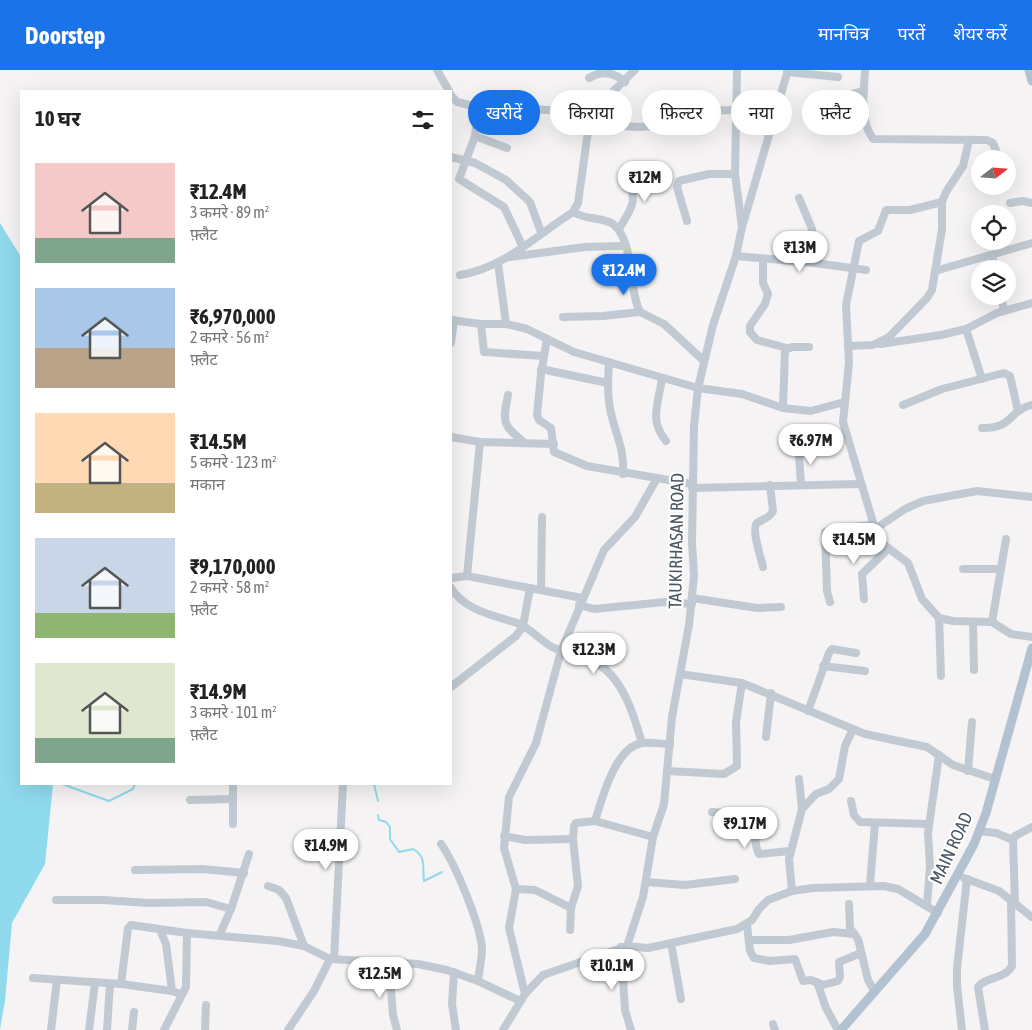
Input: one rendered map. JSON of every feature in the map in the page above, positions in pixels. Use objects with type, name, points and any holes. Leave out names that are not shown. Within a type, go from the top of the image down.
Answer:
[{"type":"main road","points":[[1029,70],[1032,81]]},
{"type":"main road","name":"MAIN ROAD","points":[[839,1030],[916,945],[938,913],[958,876],[978,832],[1028,672],[1032,648]]},
{"type":"street","points":[[437,70],[448,90]]},
{"type":"street","points":[[616,90],[635,70]]},
{"type":"street","name":"TAUKIRHASAN ROAD","points":[[736,90],[737,70]]},
{"type":"street","points":[[864,90],[865,70]]},
{"type":"street","points":[[742,227],[787,71],[838,78]]},
{"type":"street","points":[[589,78],[601,72],[617,75],[625,82]]},
{"type":"street","points":[[452,98],[462,103],[468,103]]},
{"type":"street","points":[[632,127],[671,124],[699,112],[731,110]]},
{"type":"street","points":[[869,132],[873,139],[990,141],[994,150]]},
{"type":"street","points":[[460,275],[474,273],[498,263],[573,212],[578,203],[587,135]]},
{"type":"street","name":"TAUKIRHASAN ROAD","points":[[624,947],[644,897],[653,837],[664,804],[670,744],[692,601],[692,486],[694,426],[698,388],[704,361],[736,256],[742,227],[735,174],[735,135]]},
{"type":"street","points":[[507,148],[475,136],[460,174],[461,181],[504,207],[523,247]]},
{"type":"street","points":[[878,344],[889,337],[927,298],[932,290],[942,229],[942,202],[946,192],[963,166],[969,140]]},
{"type":"street","points":[[452,157],[466,159],[501,176],[530,202],[541,232]]},
{"type":"street","points":[[619,229],[633,206],[634,198],[627,170]]},
{"type":"street","points":[[452,173],[460,174]]},
{"type":"street","points":[[687,221],[677,187],[679,181],[709,174],[735,174]]},
{"type":"street","points":[[799,198],[812,228],[815,263]]},
{"type":"street","points":[[1010,203],[1023,201],[1032,203]]},
{"type":"street","points":[[941,676],[939,618],[922,599],[908,563],[883,544],[874,527],[843,422],[849,363],[846,305],[859,241],[878,231],[886,210],[910,210],[942,202]]},
{"type":"street","points":[[573,212],[586,219],[610,222],[619,229],[633,276],[640,312]]},
{"type":"street","points":[[935,271],[1032,243]]},
{"type":"street","points":[[508,257],[585,247],[624,246]]},
{"type":"street","points":[[992,255],[993,260]]},
{"type":"street","points":[[736,256],[853,267],[866,270]]},
{"type":"street","points":[[763,259],[763,283],[768,294],[765,304],[750,326],[750,332],[757,340],[787,348],[809,347]]},
{"type":"street","points":[[498,263],[506,324]]},
{"type":"street","points":[[848,346],[917,340],[966,328],[1004,311],[1032,303]]},
{"type":"street","points":[[1003,305],[1004,311]]},
{"type":"street","points":[[563,317],[603,316],[640,312],[664,324],[704,361]]},
{"type":"street","points":[[453,320],[481,324],[506,324],[527,329],[574,352],[662,379],[698,388],[742,394],[783,408],[811,411],[844,402]]},
{"type":"street","points":[[481,324],[484,352],[543,356]]},
{"type":"street","points":[[966,328],[982,379]]},
{"type":"street","points":[[547,339],[541,369],[537,415],[539,420],[551,428],[554,452],[568,460],[623,474],[692,486],[860,484]]},
{"type":"street","points":[[783,408],[783,357],[787,348]]},
{"type":"street","points":[[609,362],[610,411],[624,454],[623,474]]},
{"type":"street","points":[[541,369],[608,383]]},
{"type":"street","points":[[903,405],[942,389],[1009,374],[1018,411]]},
{"type":"street","points":[[662,379],[655,422],[657,430],[666,442]]},
{"type":"street","points":[[508,395],[504,422],[510,431],[525,443]]},
{"type":"street","points":[[982,428],[1001,427],[1018,411],[1032,405]]},
{"type":"street","points":[[452,437],[480,442],[554,444]]},
{"type":"street","points":[[801,485],[798,440],[806,437]]},
{"type":"street","points":[[467,576],[480,442]]},
{"type":"street","points":[[525,994],[509,928],[516,889],[504,848],[509,797],[536,743],[561,651],[604,550],[634,517],[656,480]]},
{"type":"street","points":[[763,567],[754,530],[757,524],[772,515],[770,485]]},
{"type":"street","points":[[830,602],[827,591],[825,532],[832,529],[874,527],[904,509],[923,501],[977,491],[1032,497]]},
{"type":"street","points":[[540,590],[542,517]]},
{"type":"street","points":[[992,622],[1006,539]]},
{"type":"street","points":[[864,599],[862,574],[888,549]]},
{"type":"street","points":[[964,569],[1000,569]]},
{"type":"street","points":[[452,578],[467,576],[540,590],[581,602],[594,609],[692,601],[757,608],[780,607]]},
{"type":"street","points":[[452,686],[526,627],[530,588]]},
{"type":"street","points":[[452,590],[456,597],[478,610],[526,627],[551,646],[598,664],[609,673],[628,701],[642,743]]},
{"type":"street","points":[[939,618],[992,622],[1011,634],[1032,637]]},
{"type":"street","points":[[973,622],[974,670]]},
{"type":"street","points":[[808,711],[823,666],[832,649],[856,653]]},
{"type":"street","points":[[823,666],[864,671]]},
{"type":"street","points":[[680,674],[742,683],[771,693],[808,711],[884,740],[927,747],[952,765],[995,779]]},
{"type":"street","points":[[668,771],[724,774],[736,766],[736,722],[742,683]]},
{"type":"street","points":[[766,737],[771,693]]},
{"type":"street","points":[[968,771],[972,722]]},
{"type":"street","points":[[802,809],[816,794],[829,789],[838,779],[845,746],[853,729]]},
{"type":"street","points":[[595,821],[618,762],[629,749],[642,743],[670,744]]},
{"type":"street","points":[[927,905],[930,866],[929,824],[939,755]]},
{"type":"street","points":[[792,891],[789,868],[790,851],[802,809],[799,779]]},
{"type":"street","points":[[233,785],[233,824]]},
{"type":"street","points":[[288,1030],[314,991],[332,959],[343,785]]},
{"type":"street","points":[[190,800],[233,799]]},
{"type":"street","points":[[852,801],[857,819],[860,822],[929,824]]},
{"type":"street","points":[[712,812],[751,815],[754,823],[758,854],[790,851]]},
{"type":"street","points":[[570,930],[570,908],[578,886],[573,839],[576,823],[595,821],[653,837]]},
{"type":"street","points":[[870,885],[875,823]]},
{"type":"street","points":[[985,1030],[978,988],[981,984],[1000,978],[1012,966],[1013,840],[1015,836],[1032,827]]},
{"type":"street","points":[[978,832],[996,833],[1013,840]]},
{"type":"street","points":[[504,836],[525,840],[573,839]]},
{"type":"street","points":[[440,844],[453,865],[477,928],[482,949],[478,980]]},
{"type":"street","points":[[220,934],[231,909],[249,854]]},
{"type":"street","points":[[135,870],[203,869],[244,872]]},
{"type":"street","points":[[958,876],[999,891],[1032,917]]},
{"type":"street","points":[[646,882],[685,885],[735,879]]},
{"type":"street","points":[[962,1030],[956,986],[967,879]]},
{"type":"street","points":[[493,1030],[503,1029],[525,994],[543,975],[624,947],[648,948],[747,925],[763,903],[792,891],[870,885],[898,890],[938,913]]},
{"type":"street","points":[[268,886],[279,890],[286,898],[304,946]]},
{"type":"street","points":[[516,889],[534,890],[570,908]]},
{"type":"street","points":[[56,900],[103,900],[149,904],[206,902],[231,909]]},
{"type":"street","points":[[849,904],[850,928],[858,939],[868,980],[875,992]]},
{"type":"street","points":[[122,984],[129,925],[187,933],[220,934],[304,946],[332,959],[418,964],[454,972],[478,980],[520,1001]]},
{"type":"street","points":[[747,925],[750,951],[754,958],[770,960],[795,959],[802,980],[817,982],[823,985],[839,980],[840,962],[861,953]]},
{"type":"street","points":[[160,930],[166,944],[172,990]]},
{"type":"street","points":[[749,940],[789,940],[833,932],[854,934]]},
{"type":"street","points":[[164,1030],[188,980],[187,933]]},
{"type":"street","points":[[671,943],[681,999]]},
{"type":"street","points":[[624,947],[625,1010],[632,1030]]},
{"type":"street","points":[[389,962],[393,1015],[397,1030]]},
{"type":"street","points":[[454,972],[452,1004],[456,1030]]},
{"type":"street","points":[[33,978],[122,984],[172,990],[181,994]]},
{"type":"street","points":[[51,1030],[57,980]]},
{"type":"street","points":[[817,982],[826,1008],[839,1030]]},
{"type":"street","points":[[89,1030],[95,983]]},
{"type":"street","points":[[107,1030],[110,984]]},
{"type":"street","points":[[205,1030],[206,1005]]},
{"type":"street","points":[[132,1030],[134,1012]]},
{"type":"water","points":[[0,223],[20,255],[20,785],[53,785],[45,864],[12,923],[5,1001],[0,1029]]},
{"type":"waterway","points":[[65,785],[109,801],[133,789],[135,785]]},
{"type":"waterway","points":[[374,785],[378,801]]},
{"type":"waterway","points":[[378,815],[379,820],[386,822],[390,827],[390,839],[399,852],[413,849],[420,855],[423,863],[424,881],[442,872]]}]
